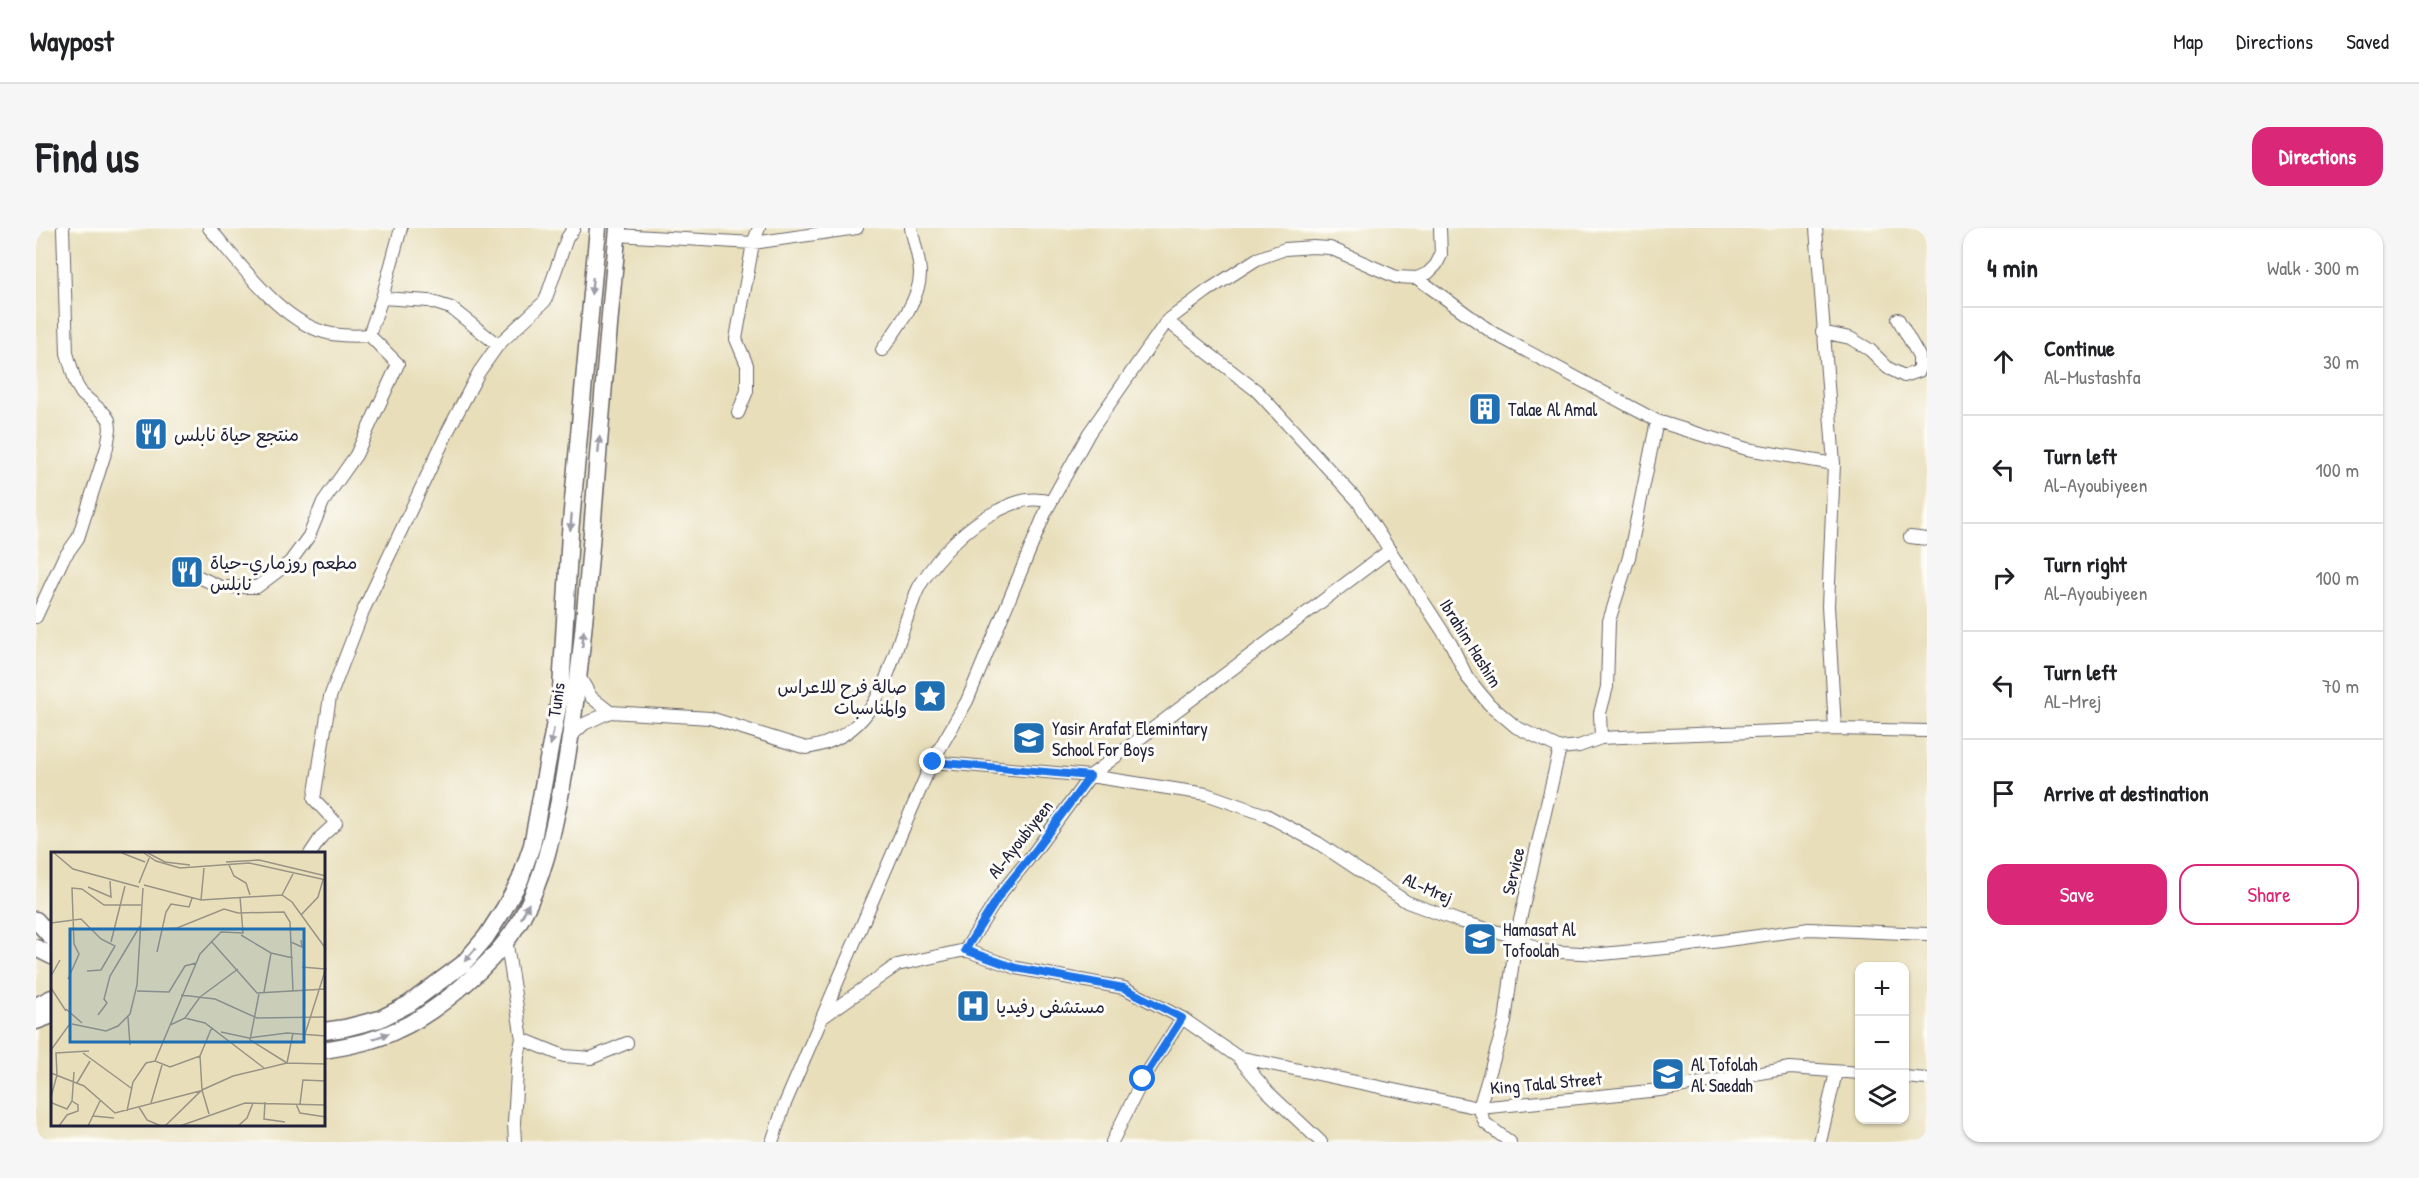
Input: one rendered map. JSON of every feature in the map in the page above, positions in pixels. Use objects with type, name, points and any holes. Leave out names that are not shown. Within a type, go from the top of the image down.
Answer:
[{"type":"main road","points":[[326,1031],[345,1028],[390,1014],[409,1004],[463,964],[486,937],[504,909],[520,880],[532,845],[561,690],[570,533],[598,228]]},
{"type":"main road","name":"Tunis","points":[[326,1050],[361,1042],[397,1030],[429,1012],[466,982],[506,939],[521,919],[542,874],[551,846],[579,676],[617,232]]},
{"type":"main road","points":[[36,920],[43,947]]},
{"type":"main road","points":[[36,1006],[51,998]]},
{"type":"main road","points":[[36,1021],[51,1015]]},
{"type":"street","points":[[36,617],[63,559],[78,538],[107,447],[110,429],[109,420],[105,414],[82,394],[76,384],[67,353],[63,228]]},
{"type":"street","points":[[179,568],[221,587],[257,587],[290,562],[309,536],[323,502],[356,455],[398,364],[369,335],[331,334],[313,328],[291,315],[264,292],[208,228]]},
{"type":"street","points":[[369,335],[382,298],[401,228]]},
{"type":"street","points":[[311,852],[322,836],[336,823],[314,799],[330,697],[363,611],[448,429],[479,372],[498,345],[545,301],[552,287],[567,238],[574,228]]},
{"type":"street","points":[[738,413],[747,391],[747,365],[736,339],[753,243],[759,228]]},
{"type":"street","points":[[617,232],[753,243],[857,228]]},
{"type":"street","points":[[882,350],[902,320],[916,291],[920,274],[911,228]]},
{"type":"street","points":[[772,1142],[784,1106],[933,762],[967,701],[1052,502],[1089,433],[1167,321],[1207,291],[1257,259],[1284,249],[1329,248],[1396,277],[1418,278],[1428,273],[1436,265],[1441,255],[1440,228]]},
{"type":"street","points":[[1816,228],[1822,332],[1834,464],[1828,606],[1835,729]]},
{"type":"street","points":[[1418,278],[1493,333],[1657,421],[1747,449],[1834,464]]},
{"type":"street","points":[[382,298],[429,301],[451,308],[498,345]]},
{"type":"street","points":[[1822,332],[1850,338],[1870,350],[1888,368],[1904,376],[1919,371],[1919,356],[1898,318]]},
{"type":"street","name":"Ibrahim Hashim","points":[[1167,321],[1257,391],[1357,500],[1451,644],[1463,669],[1495,710],[1516,727],[1560,748]]},
{"type":"street","points":[[1601,738],[1600,713],[1606,687],[1609,621],[1629,557],[1657,421]]},
{"type":"street","points":[[570,737],[584,724],[610,712],[710,718],[806,748],[822,745],[838,738],[863,720],[870,710],[882,685],[919,586],[964,532],[988,515],[1011,504],[1030,498],[1052,502]]},
{"type":"street","points":[[1910,537],[1927,539]]},
{"type":"street","name":"Al-Ayoubiyeen","points":[[965,950],[1001,893],[1090,776],[1390,550]]},
{"type":"street","points":[[579,676],[591,697],[610,712]]},
{"type":"street","points":[[1560,748],[1579,746],[1601,738],[1835,729],[1927,731]]},
{"type":"street","name":"Service","points":[[1479,1108],[1505,1022],[1516,937],[1560,748]]},
{"type":"street","name":"AL-Mrej","points":[[933,762],[1090,776],[1206,794],[1266,815],[1318,843],[1407,902],[1459,921],[1516,937],[1541,951],[1602,954],[1676,947],[1809,929],[1927,934]]},
{"type":"street","points":[[506,939],[522,1039],[518,1056],[515,1142]]},
{"type":"street","points":[[823,1017],[897,965],[965,950],[1016,968],[1124,988],[1182,1018],[1238,1057],[1268,1092],[1321,1142]]},
{"type":"street","points":[[1112,1142],[1143,1079],[1182,1018]]},
{"type":"street","points":[[522,1039],[564,1056],[591,1058],[627,1043]]},
{"type":"street","name":"King Talal Street","points":[[1238,1057],[1479,1108],[1660,1090],[1790,1068],[1855,1073]]},
{"type":"street","points":[[1820,1142],[1836,1072]]},
{"type":"street","points":[[1909,1077],[1927,1079]]},
{"type":"street","points":[[1479,1108],[1485,1123],[1510,1142]]},
{"type":"place","name":"Talae Al Amal","points":[[1485,409]]},
{"type":"place","name":"منتجع حياة نابلس","points":[[151,434]]},
{"type":"place","name":"مطعم روزماري-حياة نابلس","points":[[187,572]]},
{"type":"place","name":"صالة فرح للاعراس والمناسبات","points":[[930,696]]},
{"type":"place","name":"Yasir Arafat Elemintary School For Boys","points":[[1029,738]]},
{"type":"place","name":"Hamasat Al Tofoolah","points":[[1480,939]]},
{"type":"place","name":"مستشفى رفيديا","points":[[973,1006]]},
{"type":"place","name":"Al Tofolah Al Saedah","points":[[1668,1074]]},
{"type":"route","points":[[933,762],[1090,776],[1001,893],[965,950],[1016,968],[1124,988],[1182,1018],[1143,1079]]}]
